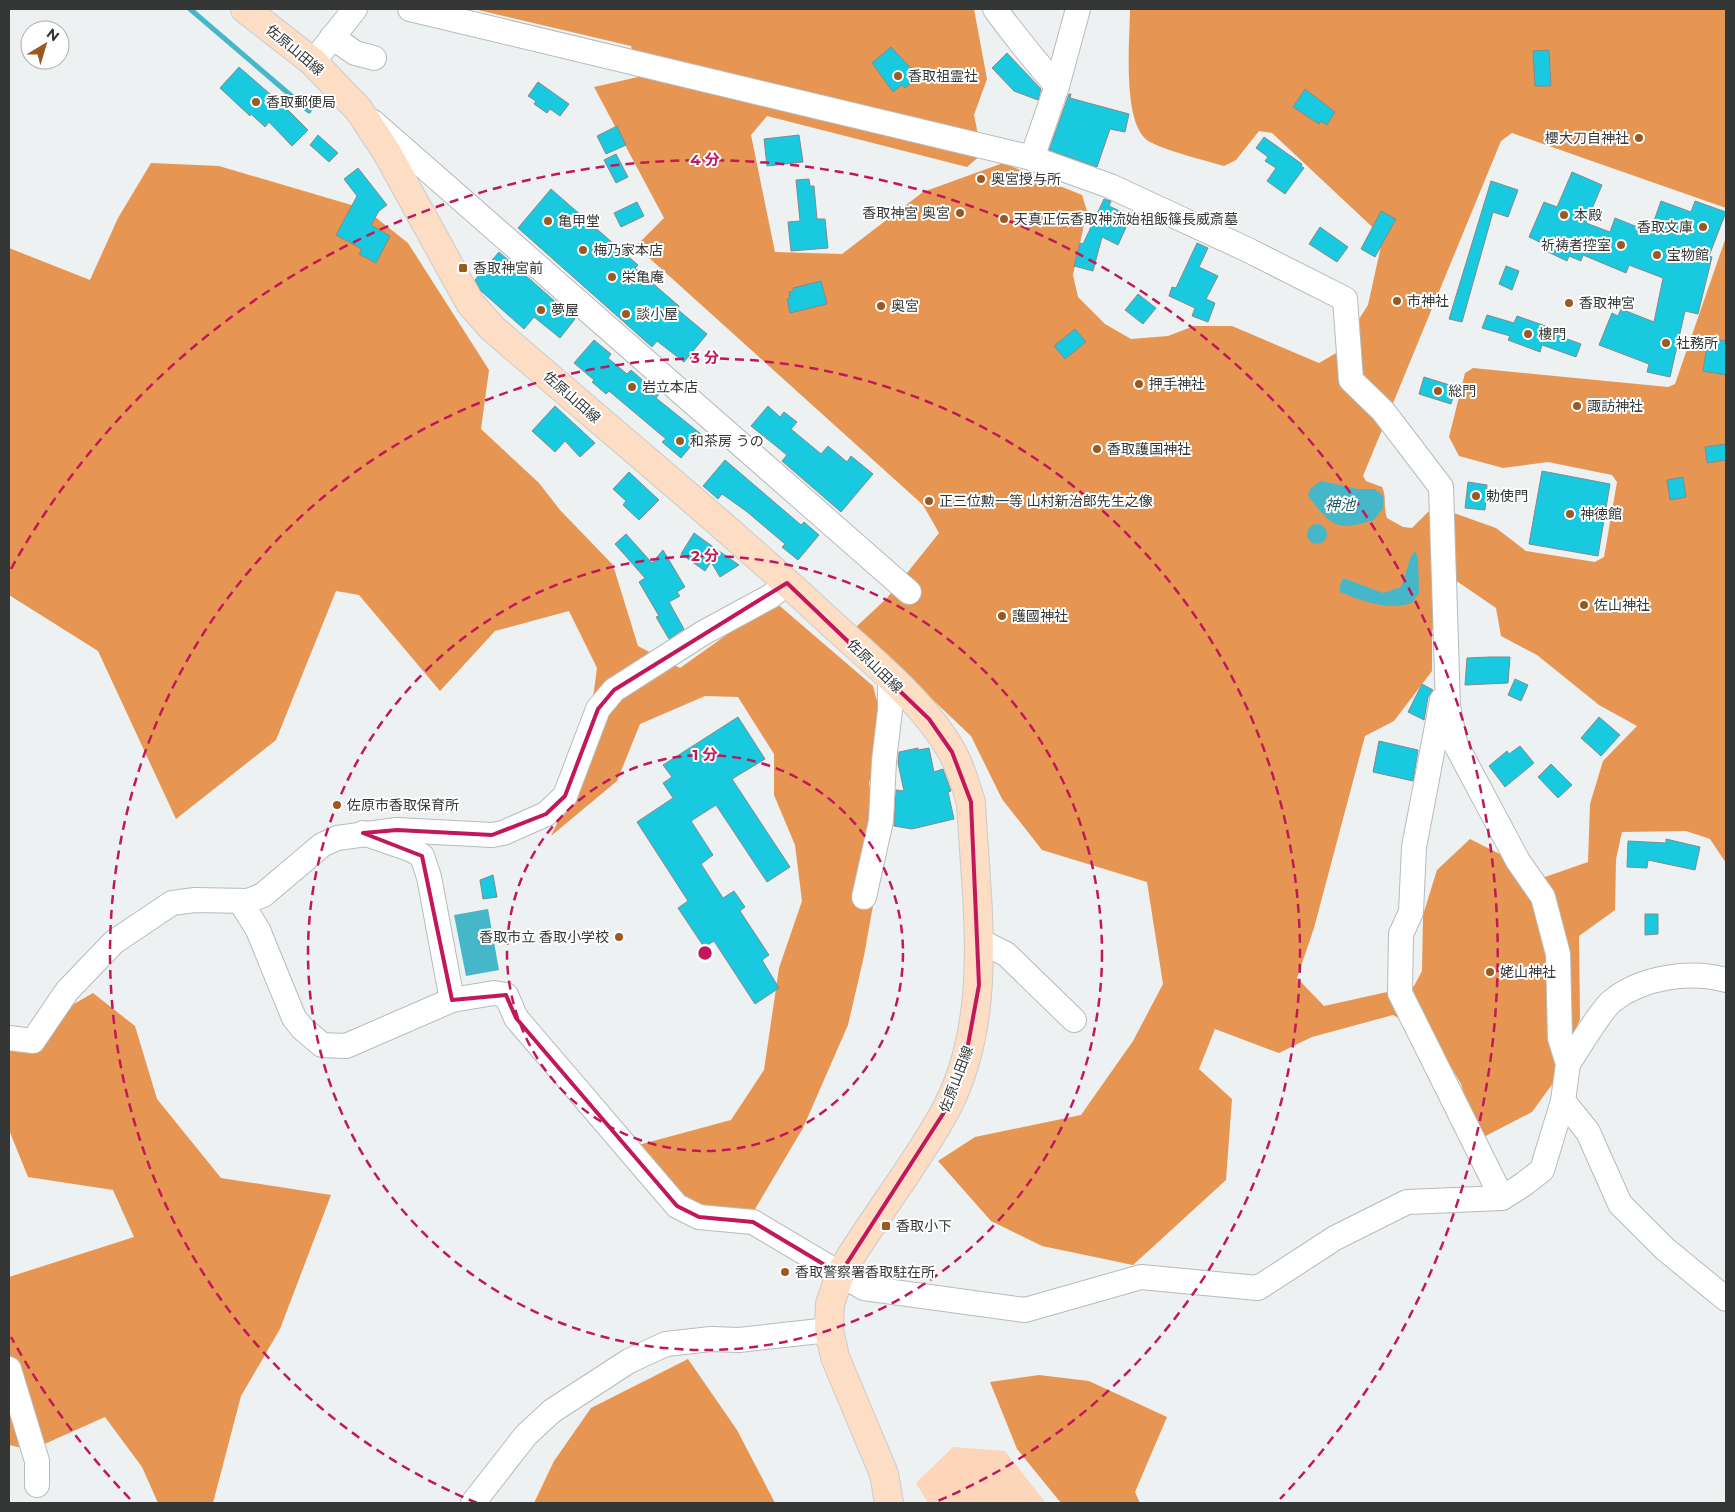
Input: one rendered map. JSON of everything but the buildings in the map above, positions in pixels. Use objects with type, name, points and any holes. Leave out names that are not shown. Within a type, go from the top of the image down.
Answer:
[{"type":"main road","name":"佐原山田線","points":[[245,9],[313,62],[359,110],[386,151],[470,302],[492,328],[787,583],[890,678],[929,719],[952,752],[962,774],[970,802],[978,940],[978,985],[973,1028],[965,1061],[943,1114],[840,1274],[830,1304],[829,1330],[835,1357],[884,1474],[889,1503]]},
{"type":"street","points":[[313,62],[355,9]]},
{"type":"street","points":[[240,901],[258,930],[294,1018],[302,1028],[322,1045],[346,1046],[452,1000],[494,993],[506,995],[516,1018],[677,1206],[699,1217],[753,1222],[864,1288],[1025,1310],[1141,1277],[1258,1288],[1334,1238],[1407,1202],[1502,1198],[1542,1170],[1563,1100],[1568,1064],[1560,1038],[1558,954],[1543,897],[1518,861],[1456,743],[1448,706],[1441,487],[1383,411],[1351,380],[1344,299],[1248,250],[1110,186],[1032,158],[410,9]]},
{"type":"street","points":[[995,9],[1017,36],[1027,53],[1057,86]]},
{"type":"street","points":[[1032,158],[1057,86],[1078,9]]},
{"type":"street","points":[[332,37],[355,53],[374,58]]},
{"type":"street","points":[[359,110],[909,592]]},
{"type":"street","points":[[9,1038],[33,1041],[67,992],[114,942],[172,903],[195,900],[248,901],[263,895],[322,845],[338,838],[362,833],[397,830],[492,835],[503,833],[546,814],[564,796],[598,709],[614,690],[703,633],[771,596],[787,583]]},
{"type":"street","points":[[1446,677],[1414,848],[1411,912],[1401,934],[1400,993],[1502,1198]]},
{"type":"street","points":[[864,897],[881,821],[884,761],[890,710],[890,678]]},
{"type":"street","points":[[362,833],[412,850],[422,856],[429,877],[452,1000]]},
{"type":"street","points":[[978,940],[1006,954],[1074,1020]]},
{"type":"street","points":[[1568,1064],[1611,1001],[1645,983],[1679,977],[1709,975],[1726,980]]},
{"type":"street","points":[[1563,1100],[1588,1132],[1620,1204],[1666,1249],[1726,1300]]},
{"type":"street","points":[[473,1503],[526,1435],[552,1411],[629,1361],[666,1344],[712,1339],[739,1340],[829,1330]]},
{"type":"street","points":[[9,1369],[37,1461],[37,1485]]},
{"type":"highlighted area","points":[[787,583],[929,719],[952,752],[971,802],[979,985],[965,1061],[943,1114],[840,1274],[753,1222],[699,1217],[677,1206],[516,1018],[506,995],[452,1000],[422,856],[363,833],[397,830],[492,835],[546,814],[565,796],[598,709],[614,690]]},
{"type":"shaded area","points":[[474,9],[974,9],[987,79],[974,115],[982,154],[967,167],[767,116],[751,135],[775,252],[842,254],[923,192],[1003,163],[1082,195],[1087,211],[1073,275],[1078,297],[1105,324],[1131,339],[1168,336],[1194,326],[1232,326],[1319,363],[1338,352],[1368,305],[1383,237],[1272,133],[1259,131],[1236,160],[1224,166],[1177,153],[1150,142],[1141,133],[1135,119],[1131,101],[1129,81],[1130,9],[1726,9],[1726,208],[1512,133],[1501,141],[1363,476],[1366,481],[1382,487],[1387,518],[1403,527],[1412,528],[1428,512],[1437,507],[1496,528],[1526,551],[1595,562],[1604,557],[1617,482],[1612,475],[1548,462],[1503,468],[1459,456],[1449,437],[1465,373],[1473,368],[1668,387],[1675,384],[1726,237],[1726,863],[1710,839],[1686,831],[1622,832],[1616,859],[1615,910],[1579,936],[1580,1019],[1556,1079],[1532,1112],[1478,1140],[1461,1084],[1434,1038],[1393,1015],[1312,1037],[1279,1053],[1215,1029],[1199,1069],[1232,1099],[1226,1180],[1133,1265],[1042,1246],[991,1221],[938,1161],[975,1137],[1081,1115],[1133,1041],[1163,984],[1147,882],[1042,850],[1002,799],[971,736],[856,627],[887,598],[939,533],[923,505],[636,246],[664,218],[594,87],[638,77],[631,46]],"holes":[[[1455,580],[1496,608],[1501,636],[1537,655],[1599,705],[1637,726],[1603,761],[1590,804],[1588,862],[1545,877],[1470,839],[1437,870],[1423,915],[1422,971],[1414,986],[1324,1006],[1297,978],[1314,928],[1365,736],[1394,721],[1432,671],[1432,631]]]},
{"type":"shaded area","points":[[151,163],[219,166],[365,209],[408,243],[489,370],[481,429],[539,483],[560,510],[613,565],[638,646],[680,668],[774,601],[873,686],[884,727],[869,783],[882,855],[864,956],[848,1025],[803,1128],[755,1209],[696,1208],[631,1147],[731,1120],[764,1070],[779,968],[802,901],[795,845],[774,795],[774,754],[738,697],[705,696],[640,724],[617,781],[551,836],[584,766],[597,668],[569,611],[495,631],[440,691],[359,595],[336,591],[276,740],[176,819],[98,651],[9,595],[9,248],[90,280],[118,218]]},
{"type":"shaded area","points":[[93,993],[135,1026],[157,1099],[221,1178],[331,1195],[280,1329],[241,1396],[213,1503],[158,1503],[142,1467],[105,1417],[31,1450],[9,1445],[9,1277],[134,1237],[113,1190],[28,1177],[9,1130],[9,1041]]},
{"type":"shaded area","points":[[688,1359],[737,1430],[775,1503],[534,1503],[554,1461],[591,1408]]},
{"type":"shaded area","points":[[1039,1375],[1089,1381],[1167,1417],[1135,1492],[1140,1503],[1061,1503],[1017,1449],[990,1382]]},
{"type":"shaded area","points":[[953,1447],[1005,1451],[1046,1503],[928,1503],[916,1483]]},
{"type":"water","name":"神池","points":[[1321,481],[1358,489],[1375,489],[1383,496],[1383,508],[1374,520],[1351,526],[1335,524],[1323,514],[1308,496],[1310,489]]},
{"type":"water","points":[[1317,524],[1324,527],[1327,534],[1324,541],[1317,544],[1310,541],[1307,534],[1310,527]]},
{"type":"water","points":[[1415,551],[1418,558],[1419,593],[1412,603],[1394,606],[1375,604],[1340,592],[1343,578],[1383,593],[1401,587]]},
{"type":"water","points":[[488,909],[499,970],[466,976],[454,915]]},
{"type":"waterway","points":[[190,9],[309,111]]},
{"type":"place","name":"香取祖霊社","points":[[898,76]]},
{"type":"place","name":"香取郵便局","points":[[256,102]]},
{"type":"place","name":"櫻大刀自神社","points":[[1639,138]]},
{"type":"place","name":"奥宮授与所","points":[[981,179]]},
{"type":"place","name":"香取神宮 奥宮","points":[[960,213]]},
{"type":"place","name":"本殿","points":[[1564,215]]},
{"type":"place","name":"天真正伝香取神流始祖飯篠長威斎墓","points":[[1004,219]]},
{"type":"place","name":"亀甲堂","points":[[548,221]]},
{"type":"place","name":"香取文庫","points":[[1703,227]]},
{"type":"place","name":"祈祷者控室","points":[[1621,245]]},
{"type":"place","name":"梅乃家本店","points":[[583,250]]},
{"type":"place","name":"宝物館","points":[[1657,255]]},
{"type":"place","name":"香取神宮前","points":[[463,268]]},
{"type":"place","name":"栄亀庵","points":[[612,277]]},
{"type":"place","name":"市神社","points":[[1397,301]]},
{"type":"place","name":"香取神宮","points":[[1569,303]]},
{"type":"place","name":"奥宮","points":[[881,306]]},
{"type":"place","name":"夢屋","points":[[541,310]]},
{"type":"place","name":"談小屋","points":[[626,314]]},
{"type":"place","name":"樓門","points":[[1528,334]]},
{"type":"place","name":"社務所","points":[[1666,343]]},
{"type":"place","name":"押手神社","points":[[1139,384]]},
{"type":"place","name":"岩立本店","points":[[632,387]]},
{"type":"place","name":"総門","points":[[1438,391]]},
{"type":"place","name":"諏訪神社","points":[[1577,406]]},
{"type":"place","name":"和茶房 うの","points":[[680,441]]},
{"type":"place","name":"香取護国神社","points":[[1097,449]]},
{"type":"place","name":"勅使門","points":[[1476,496]]},
{"type":"place","name":"正三位勲一等 山村新治郎先生之像","points":[[929,501]]},
{"type":"place","name":"神徳館","points":[[1570,514]]},
{"type":"place","name":"佐山神社","points":[[1584,605]]},
{"type":"place","name":"護國神社","points":[[1002,616]]},
{"type":"place","name":"佐原市香取保育所","points":[[337,805]]},
{"type":"place","name":"香取市立 香取小学校","points":[[619,937]]},
{"type":"place","name":"姥山神社","points":[[1490,972]]},
{"type":"place","name":"香取小下","points":[[886,1226]]},
{"type":"place","name":"香取警察署香取駐在所","points":[[785,1272]]}]
